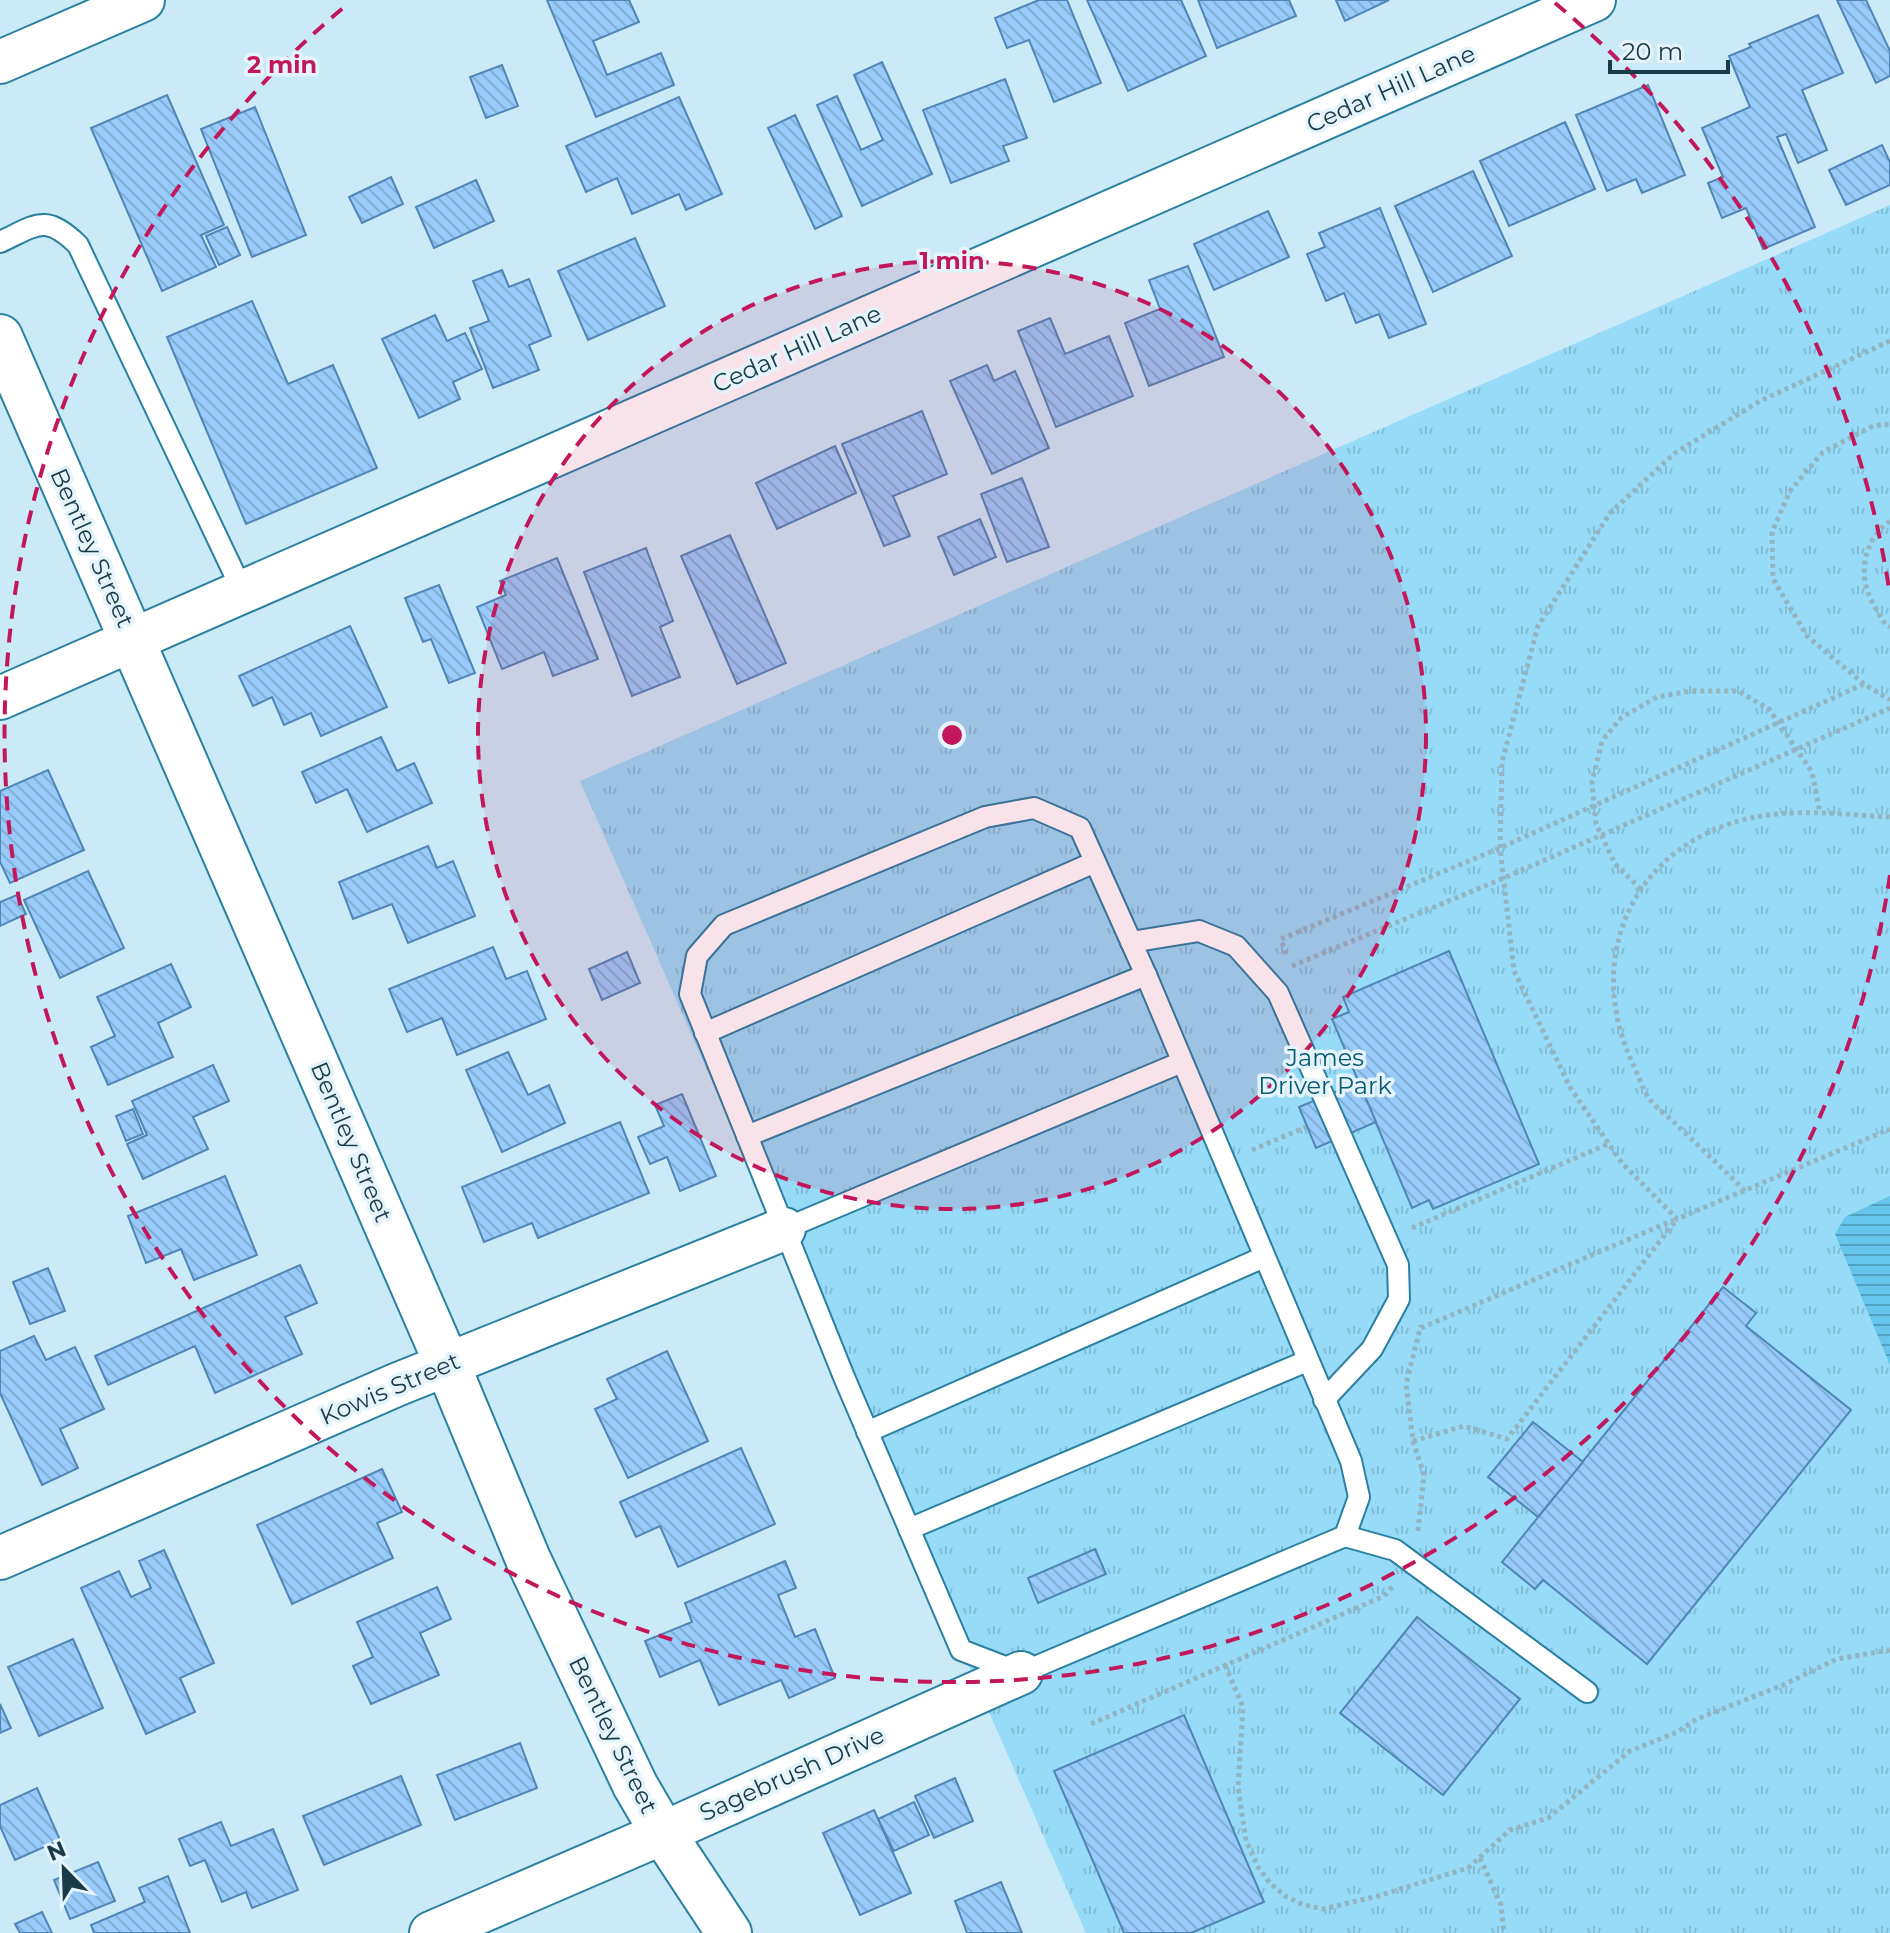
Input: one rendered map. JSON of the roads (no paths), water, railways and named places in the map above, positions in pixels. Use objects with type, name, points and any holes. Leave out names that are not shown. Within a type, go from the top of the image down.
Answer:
[{"type":"street","points":[[0,62],[143,0]]},
{"type":"street","name":"Cedar Hill Lane","points":[[0,698],[1594,0]]},
{"type":"street","name":"Bentley Street","points":[[0,337],[447,1364],[528,1559],[635,1785],[729,1933]]},
{"type":"street","name":"Kowis Street","points":[[0,1558],[447,1364],[784,1229]]},
{"type":"street","name":"Sagebrush Drive","points":[[431,1933],[1021,1673]]},
{"type":"lane","points":[[0,242],[34,226],[49,224],[63,230],[78,245],[243,592]]},
{"type":"lane","points":[[1345,1536],[1359,1497],[1351,1461],[1146,975],[1080,828],[1034,808],[985,817],[724,925],[697,956],[690,994],[867,1432],[961,1650],[1021,1673],[1345,1536],[1395,1550],[1587,1692]]},
{"type":"lane","points":[[705,1033],[1095,862]]},
{"type":"lane","points":[[1131,942],[1199,931],[1236,946],[1278,993],[1398,1265],[1399,1299],[1372,1349],[1324,1400]]},
{"type":"lane","points":[[747,1136],[1146,975]]},
{"type":"lane","points":[[784,1229],[1182,1062]]},
{"type":"lane","points":[[867,1432],[1264,1257]]},
{"type":"lane","points":[[909,1529],[1307,1361]]},
{"type":"park label","name":"James Driver Park","points":[[1325,1072]]}]
